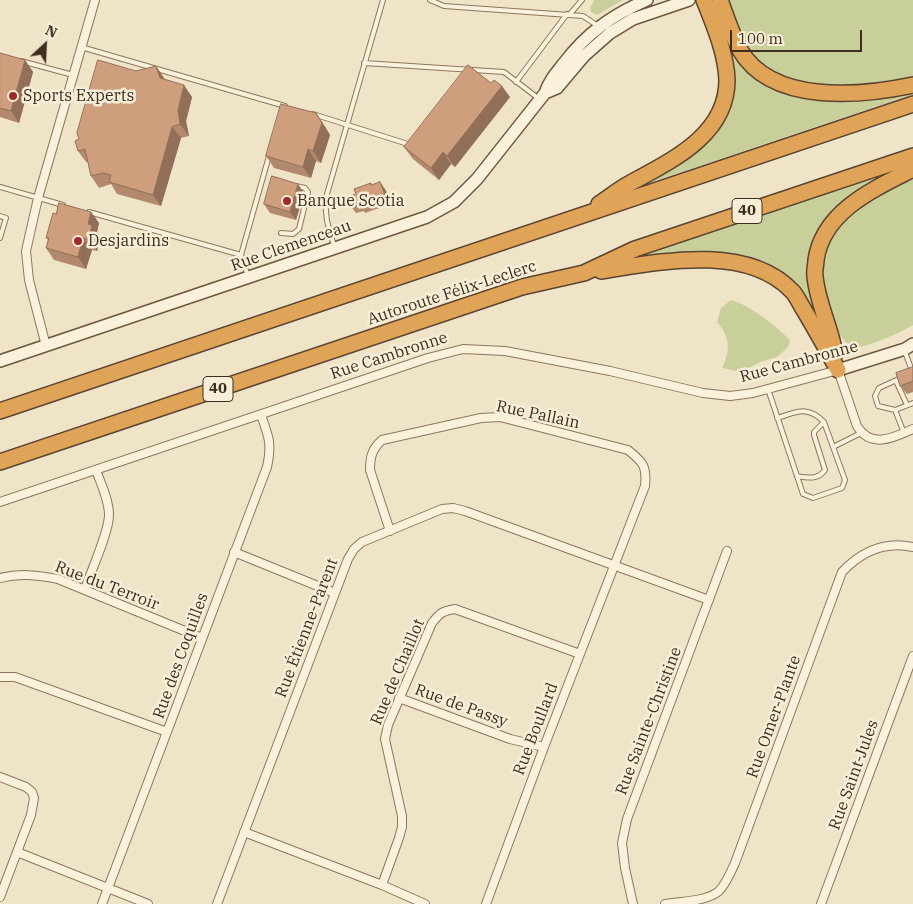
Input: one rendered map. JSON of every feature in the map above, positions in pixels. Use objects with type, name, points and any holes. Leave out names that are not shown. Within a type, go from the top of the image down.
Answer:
[{"type":"highway","points":[[582,215],[627,185],[680,156],[694,145],[717,118],[725,99],[726,70],[704,0]]},
{"type":"highway","points":[[720,0],[741,50],[760,70],[783,83],[814,92],[851,94],[913,85]]},
{"type":"highway","name":"Autoroute Félix-Leclerc","points":[[0,411],[913,104]]},
{"type":"highway","name":"Autoroute Félix-Leclerc","points":[[0,462],[522,287],[584,273],[635,249],[913,156]]},
{"type":"highway","points":[[838,370],[815,275],[818,252],[827,229],[847,208],[871,190],[913,169]]},
{"type":"highway","points":[[584,273],[674,260],[717,260],[747,265],[773,275],[793,291],[838,370]]},
{"type":"street","points":[[46,346],[26,265],[26,251],[38,198],[95,0]]},
{"type":"street","name":"Rue Clemenceau","points":[[0,361],[427,217],[454,202],[477,179],[543,96],[548,83],[574,50],[598,26],[626,9],[647,0]]},
{"type":"street","name":"Rue Clemenceau","points":[[543,96],[557,88],[584,56],[610,33],[633,19],[689,0]]},
{"type":"street","name":"Rue Cambronne","points":[[0,502],[428,358],[463,349],[505,351],[610,371],[703,393],[730,396],[768,389],[838,370],[909,347]]},
{"type":"street","points":[[838,370],[861,433],[874,440],[913,429]]},
{"type":"street","name":"Rue des Coquilles","points":[[102,904],[267,467],[270,450],[269,436],[261,415]]},
{"type":"street","name":"Rue Pallain","points":[[390,531],[370,470],[370,460],[375,446],[382,440],[481,418],[500,417],[628,450],[640,459],[647,471],[645,486],[613,565]]},
{"type":"street","points":[[85,589],[107,527],[109,515],[108,505],[96,470]]},
{"type":"street","name":"Rue Étienne-Parent","points":[[217,904],[348,559],[354,549],[362,542],[442,508],[452,508],[709,600]]},
{"type":"street","name":"Rue Omer-Plante","points":[[665,904],[706,898],[718,891],[728,878],[735,864],[842,572],[854,559],[870,550],[890,546],[913,547]]},
{"type":"street","name":"Rue Sainte-Christine","points":[[632,904],[624,868],[622,844],[627,819],[727,551]]},
{"type":"street","points":[[234,552],[335,593]]},
{"type":"street","name":"Rue Boullard","points":[[486,904],[613,565]]},
{"type":"street","name":"Rue du Terroir","points":[[0,578],[16,574],[58,579],[202,638]]},
{"type":"street","name":"Rue de Chaillot","points":[[382,885],[402,827],[402,816],[385,740],[388,725],[432,623],[443,610],[455,609],[580,654]]},
{"type":"street","name":"Rue Saint-Jules","points":[[821,904],[913,656]]},
{"type":"street","points":[[0,677],[15,678],[167,732]]},
{"type":"street","name":"Rue de Passy","points":[[399,698],[510,739],[544,747]]},
{"type":"street","points":[[0,777],[26,787],[32,792],[34,798],[31,815],[0,897]]},
{"type":"street","points":[[244,832],[382,885],[425,904]]},
{"type":"street","points":[[17,852],[148,904]]},
{"type":"lane","points":[[335,249],[326,220],[325,200],[383,0]]},
{"type":"lane","points":[[430,0],[444,6],[583,16],[598,26]]},
{"type":"lane","points":[[516,82],[568,14],[582,0]]},
{"type":"lane","points":[[82,47],[293,108]]},
{"type":"lane","points":[[19,60],[73,75]]},
{"type":"lane","points":[[364,63],[504,72],[516,82],[543,96]]},
{"type":"lane","points":[[469,76],[474,70]]},
{"type":"lane","points":[[281,114],[284,106]]},
{"type":"lane","points":[[309,113],[414,146]]},
{"type":"lane","points":[[249,278],[241,255],[270,152]]},
{"type":"lane","points":[[264,176],[272,179]]},
{"type":"lane","points":[[281,233],[293,234],[299,230],[308,192],[305,188],[289,183]]},
{"type":"lane","points":[[0,187],[71,207]]},
{"type":"lane","points":[[80,210],[241,255]]},
{"type":"lane","points":[[0,216],[6,218],[0,238]]},
{"type":"lane","points":[[909,347],[913,372],[879,388],[874,396],[878,406],[895,410],[913,403]]},
{"type":"lane","points":[[896,381],[907,405]]},
{"type":"lane","points":[[768,389],[777,418],[803,494],[813,498],[842,488],[845,480],[824,422],[808,411],[801,411],[777,418]]},
{"type":"lane","points":[[895,410],[904,433]]},
{"type":"lane","points":[[797,476],[810,479],[821,476],[825,470],[814,435],[814,432],[824,422]]},
{"type":"lane","points":[[832,447],[861,433]]},
{"type":"green space","points":[[594,0],[623,0],[597,15],[591,12],[590,8]]},
{"type":"green space","points":[[729,0],[913,0],[913,78],[851,87],[809,85],[789,80],[771,71],[746,50],[737,31]]},
{"type":"green space","points":[[716,19],[783,89],[913,90],[913,94],[649,183],[648,180],[724,116]]},
{"type":"green space","points":[[891,171],[892,173],[822,230],[821,316],[817,318],[800,290],[774,269],[629,260]]},
{"type":"green space","points":[[913,177],[913,325],[885,339],[855,348],[844,341],[836,326],[824,282],[823,266],[826,249],[833,235],[855,211],[883,192]]},
{"type":"green space","points":[[731,300],[754,311],[778,329],[790,340],[788,347],[777,357],[760,362],[742,372],[722,368],[727,355],[728,344],[725,333],[717,322],[721,308]]},
{"type":"building","points":[[0,53],[25,60],[11,111],[0,108]]},
{"type":"building","points":[[98,60],[136,71],[156,66],[160,78],[184,85],[178,110],[180,124],[172,127],[153,195],[109,182],[111,175],[103,173],[91,176],[85,149],[78,151],[75,141],[79,139],[77,133]]},
{"type":"building","points":[[468,65],[491,83],[494,80],[502,86],[447,156],[443,152],[431,168],[404,147]]},
{"type":"building","points":[[281,104],[316,113],[322,123],[313,151],[308,149],[303,167],[266,156]]},
{"type":"building","points":[[272,176],[298,184],[290,212],[264,204]]},
{"type":"building","points":[[380,182],[385,195],[359,204],[358,202],[350,205],[347,197],[356,194],[354,189]]},
{"type":"building","points":[[59,203],[91,212],[88,224],[92,225],[89,240],[83,238],[78,257],[46,248],[49,238],[46,238],[53,213],[56,214]]},
{"type":"building","points":[[913,367],[913,381],[900,386],[896,373]]},
{"type":"place","name":"Sports Experts","points":[[13,96]]},
{"type":"place","name":"Banque Scotia","points":[[287,201]]},
{"type":"place","name":"Desjardins","points":[[78,241]]}]
